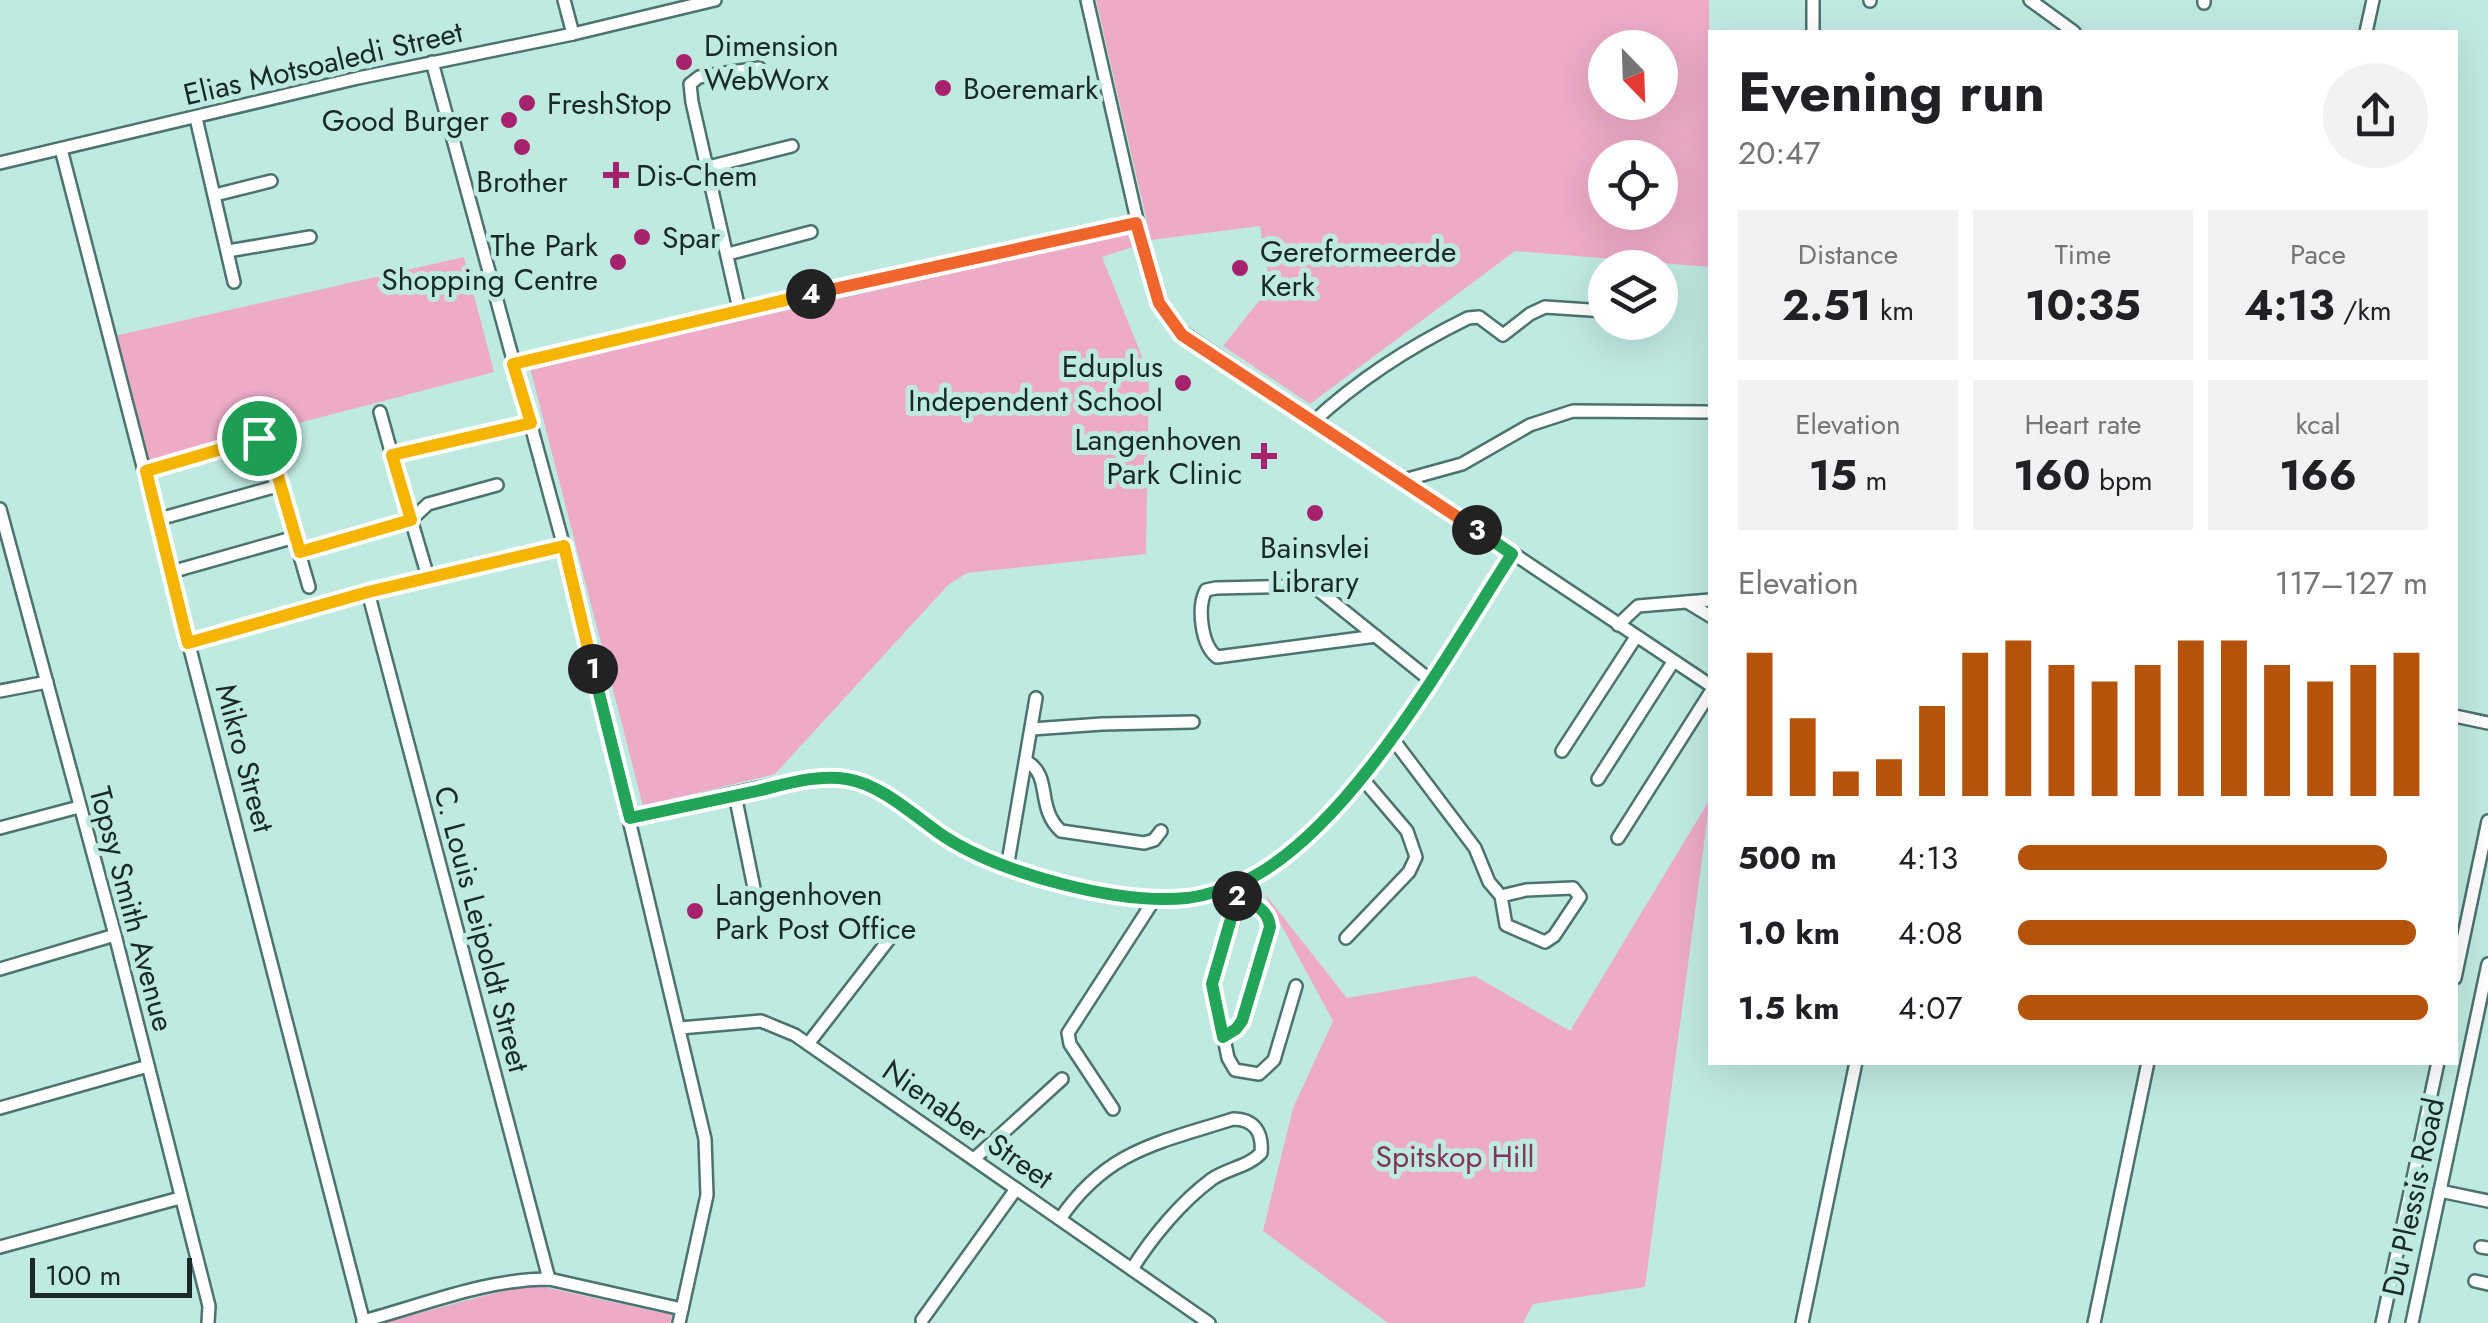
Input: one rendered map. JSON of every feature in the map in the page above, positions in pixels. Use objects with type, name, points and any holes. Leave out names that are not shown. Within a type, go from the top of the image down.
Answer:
[{"type":"street","points":[[564,0],[573,34]]},
{"type":"street","name":"Elias Motsoaledi Street","points":[[0,163],[715,0]]},
{"type":"street","points":[[1087,0],[1136,223],[1159,303],[1174,327],[1708,683]]},
{"type":"street","points":[[1812,0],[1813,30]]},
{"type":"street","points":[[2030,0],[2071,30]]},
{"type":"street","points":[[2366,30],[2372,0]]},
{"type":"street","points":[[432,62],[564,546],[700,1112],[709,1169],[708,1195],[679,1323]]},
{"type":"street","points":[[739,309],[690,84],[699,77],[759,68]]},
{"type":"street","points":[[196,118],[234,282]]},
{"type":"street","points":[[708,167],[792,146]]},
{"type":"street","name":"Mikro Street","points":[[61,149],[364,1322]]},
{"type":"street","points":[[215,195],[271,181]]},
{"type":"street","points":[[513,364],[739,309],[1136,223]]},
{"type":"street","points":[[728,254],[811,232]]},
{"type":"street","points":[[228,251],[310,237]]},
{"type":"street","points":[[1314,422],[1379,368],[1468,318],[1478,317],[1503,335],[1545,307],[1588,310]]},
{"type":"street","points":[[380,412],[428,577]]},
{"type":"street","points":[[1404,480],[1462,464],[1530,425],[1573,412],[1707,412]]},
{"type":"street","points":[[392,455],[531,423]]},
{"type":"street","points":[[146,471],[264,438],[309,587]]},
{"type":"street","points":[[300,552],[411,520],[428,504],[497,485]]},
{"type":"street","points":[[159,519],[281,486]]},
{"type":"street","name":"Topsy Smith Avenue","points":[[0,510],[5,551],[47,682],[115,936],[209,1306],[208,1323]]},
{"type":"street","points":[[171,572],[295,537]]},
{"type":"street","points":[[188,643],[368,592],[564,546]]},
{"type":"street","points":[[630,818],[814,778],[852,780],[881,793],[946,838],[990,862],[1050,881],[1188,898],[1238,884],[1258,876],[1288,853],[1336,808],[1361,778],[1392,738],[1512,554]]},
{"type":"street","points":[[1376,636],[1217,657],[1206,642],[1201,600],[1206,590],[1216,588],[1312,586],[1376,636],[1430,680]]},
{"type":"street","name":"C. Louis Leipoldt Street","points":[[368,592],[548,1279]]},
{"type":"street","points":[[1618,625],[1638,606],[1708,600]]},
{"type":"street","points":[[1687,602],[1708,615]]},
{"type":"street","points":[[1562,751],[1636,636]]},
{"type":"street","points":[[1598,779],[1673,662]]},
{"type":"street","points":[[0,692],[47,682]]},
{"type":"street","points":[[1618,838],[1708,695]]},
{"type":"street","points":[[1008,868],[1036,698]]},
{"type":"street","points":[[2458,717],[2488,722]]},
{"type":"street","points":[[1032,730],[1193,722]]},
{"type":"street","points":[[1392,738],[1476,848],[1488,882],[1502,896],[1506,924],[1542,942],[1554,936],[1580,897],[1572,888],[1526,890],[1502,896]]},
{"type":"street","points":[[1026,761],[1042,777],[1044,809],[1061,831],[1144,843],[1154,840],[1160,831]]},
{"type":"street","points":[[1346,938],[1409,872],[1416,856],[1407,831],[1361,778]]},
{"type":"street","points":[[735,796],[755,892]]},
{"type":"street","points":[[0,828],[80,807]]},
{"type":"street","points":[[2458,964],[2488,821]]},
{"type":"street","points":[[1238,884],[1212,984],[1223,1037],[1235,1070],[1254,1074],[1265,1071],[1274,1060],[1296,986]]},
{"type":"street","points":[[1113,1109],[1070,1044],[1068,1033],[1156,897]]},
{"type":"street","points":[[1223,1037],[1242,1021],[1270,927],[1265,912],[1256,904],[1237,898]]},
{"type":"street","points":[[0,969],[115,936]]},
{"type":"street","points":[[808,1044],[890,938]]},
{"type":"street","name":"Du Plessis Road","points":[[2412,1323],[2488,964]]},
{"type":"street","name":"Nienaber Street","points":[[680,1028],[761,1021],[780,1027],[1132,1269],[1201,1321]]},
{"type":"street","points":[[1802,1323],[1855,1065]]},
{"type":"street","points":[[2094,1323],[2147,1065]]},
{"type":"street","name":"Du Plessis Road","points":[[2382,1323],[2437,1065]]},
{"type":"street","points":[[0,1108],[148,1066]]},
{"type":"street","points":[[974,1159],[1062,1079]]},
{"type":"street","points":[[1060,1219],[1085,1185],[1130,1155],[1233,1120],[1253,1124],[1260,1134],[1261,1153],[1221,1174],[1194,1196],[1147,1246],[1132,1269]]},
{"type":"street","points":[[922,1320],[1016,1189]]},
{"type":"street","points":[[2440,1190],[2488,1201]]},
{"type":"street","points":[[0,1247],[180,1198]]},
{"type":"street","points":[[364,1322],[491,1285],[548,1279],[682,1309]]},
{"type":"green space","points":[[1096,0],[1709,0],[1708,267],[1678,264],[1678,250],[1588,250],[1588,257],[1515,251],[1310,404],[1223,346],[1270,287],[1260,226],[1151,240]]},
{"type":"green space","points":[[1127,234],[1133,247],[1102,257],[1149,374],[1146,554],[967,573],[949,584],[775,774],[643,806],[530,368]]},
{"type":"green space","points":[[464,257],[494,372],[146,463],[114,336]]},
{"type":"green space","name":"Spitskop Hill","points":[[1708,802],[1645,1287],[1533,1304],[1523,1323],[1388,1323],[1263,1231],[1293,1108],[1333,1021],[1264,893],[1347,998],[1475,976],[1570,1031]]},
{"type":"green space","points":[[521,1286],[544,1287],[672,1315],[670,1323],[381,1323]]},
{"type":"place","name":"Dimension WebWorx","points":[[684,62]]},
{"type":"place","name":"Boeremark","points":[[943,88]]},
{"type":"place","name":"FreshStop","points":[[527,103]]},
{"type":"place","name":"Good Burger","points":[[509,120]]},
{"type":"place","name":"Brother","points":[[522,147]]},
{"type":"place","name":"Dis-Chem","points":[[616,175]]},
{"type":"place","name":"Spar","points":[[642,237]]},
{"type":"place","name":"The Park Shopping Centre","points":[[618,262]]},
{"type":"place","name":"Gereformeerde Kerk","points":[[1240,268]]},
{"type":"place","name":"Eduplus Independent School","points":[[1183,383]]},
{"type":"place","name":"Langenhoven Park Clinic","points":[[1264,456]]},
{"type":"place","name":"Bainsvlei Library","points":[[1315,513]]},
{"type":"place","name":"Langenhoven Park Post Office","points":[[695,911]]},
{"type":"route","points":[[259,438],[146,471],[188,643],[368,592],[564,546],[630,818],[832,777],[852,780],[881,793],[946,838],[990,862],[1050,881],[1170,898],[1188,898],[1238,884],[1234,919],[1212,984],[1223,1037],[1242,1021],[1270,927],[1265,912],[1256,904],[1237,898],[1238,884],[1277,863],[1345,798],[1392,738],[1512,554],[1182,335],[1159,303],[1136,223],[739,309],[513,364],[531,423],[392,455],[411,520],[300,552],[268,442],[259,438]]}]
